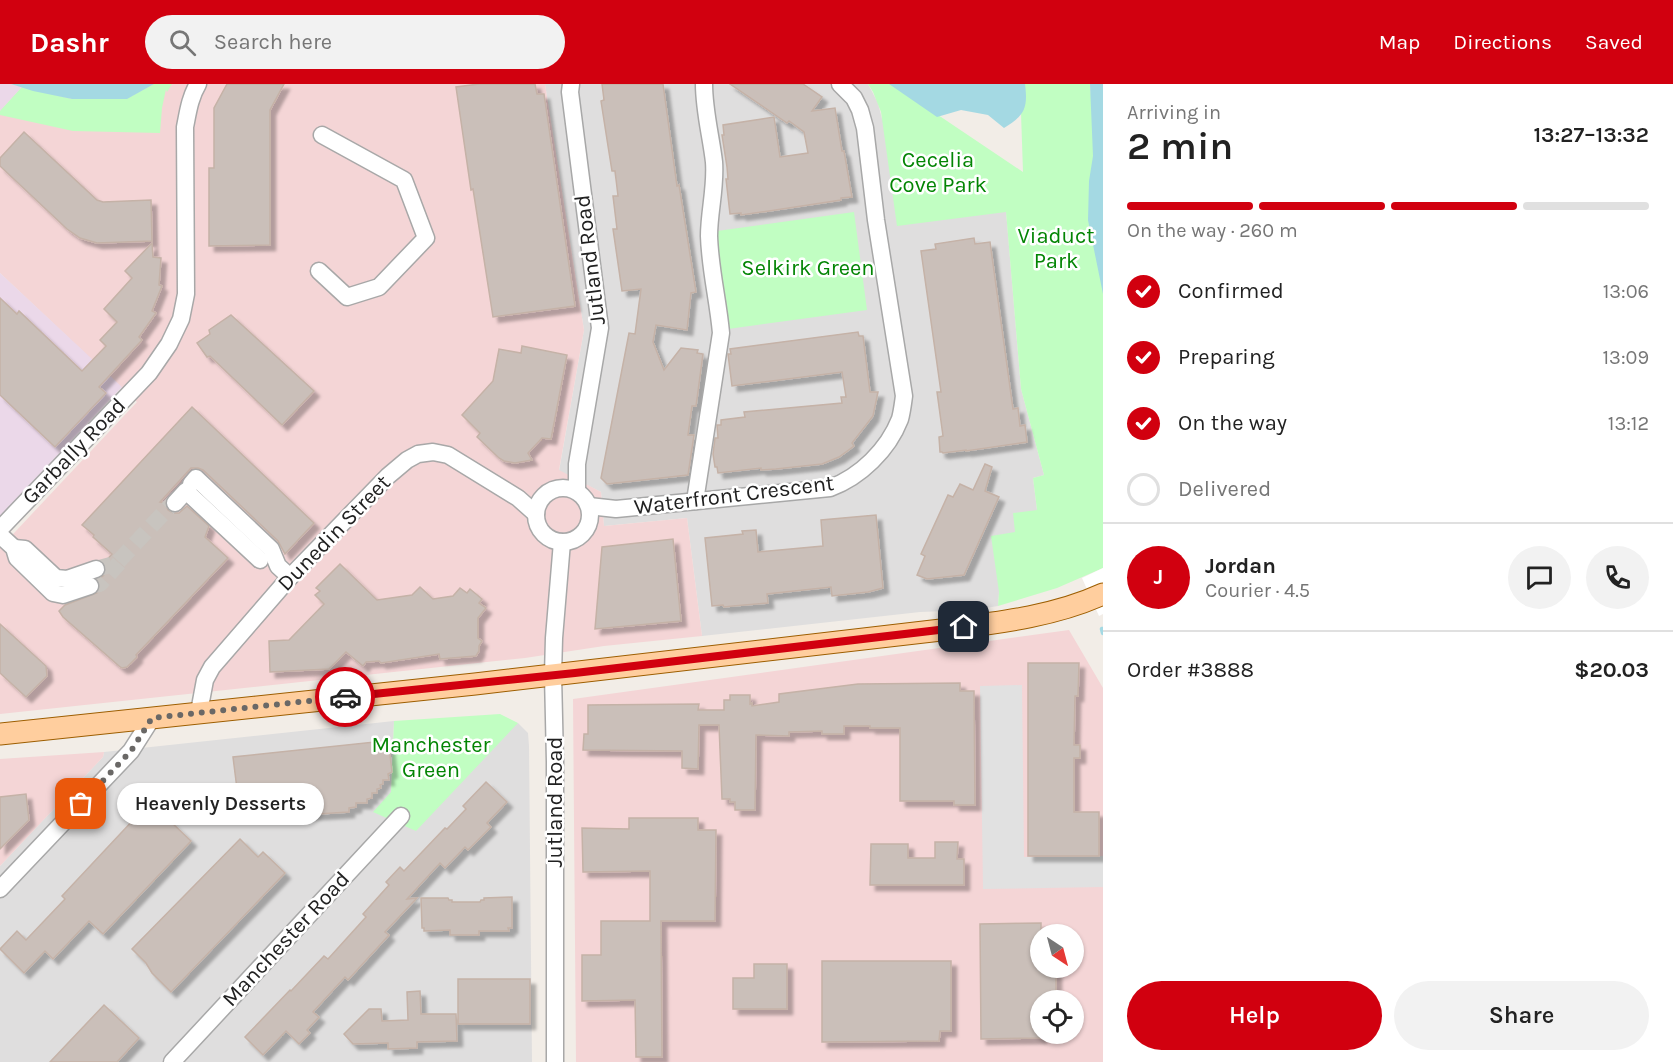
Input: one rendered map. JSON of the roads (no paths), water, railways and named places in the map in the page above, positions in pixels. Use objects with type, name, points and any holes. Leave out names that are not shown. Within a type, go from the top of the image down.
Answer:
[{"type":"main road","points":[[0,734],[899,636],[988,624],[1063,609],[1097,596]]},
{"type":"street","name":"Garbally Road","points":[[0,529],[148,373],[169,344],[181,319],[186,294],[185,127],[193,92],[198,84]]},
{"type":"street","points":[[695,501],[721,333],[710,257],[709,235],[714,163],[706,118],[704,84]]},
{"type":"street","name":"Waterfront Crescent","points":[[590,506],[616,509],[830,488],[856,474],[873,459],[892,435],[900,417],[904,396],[876,220],[865,128],[854,98],[840,84]]},
{"type":"street","name":"Jutland Road","points":[[568,87],[600,328],[577,464],[570,489]]},
{"type":"street","points":[[319,271],[347,297],[379,287],[426,238],[404,180],[322,135]]},
{"type":"street","name":"Dunedin Street","points":[[199,712],[205,680],[212,667],[290,577],[407,459],[418,454],[433,452],[448,455],[518,498],[538,507]]},
{"type":"street","points":[[191,484],[196,478],[221,501],[271,549],[278,566],[290,577]]},
{"type":"street","points":[[554,489],[570,489],[586,500],[590,506],[590,521],[586,531],[567,542],[552,540],[545,536],[537,522],[538,507],[546,493],[554,489]]},
{"type":"street","points":[[175,503],[186,491],[260,560]]},
{"type":"street","points":[[0,535],[14,548],[17,558],[53,593],[63,595],[90,586]]},
{"type":"street","name":"Jutland Road","points":[[555,1062],[553,675],[562,542]]},
{"type":"street","points":[[14,548],[25,549],[56,578],[68,579],[96,569]]},
{"type":"street","points":[[0,889],[131,751],[152,718]]},
{"type":"street","name":"Manchester Road","points":[[172,1062],[401,816]]},
{"type":"water","points":[[11,84],[154,84],[127,99],[72,99]]},
{"type":"water","points":[[889,84],[1025,84],[1026,99],[1021,115],[1004,128],[988,115],[961,110],[937,117]]},
{"type":"water","points":[[1090,84],[1103,84],[1103,294],[1088,220],[1089,181],[1093,156]]},
{"type":"waterway","points":[[1102,629],[1103,633]]},
{"type":"tunnel","points":[[96,569],[117,563],[184,491]]},
{"type":"tunnel","points":[[90,586],[100,584],[119,563]]},
{"type":"place","name":"Heavenly Desserts","points":[[81,804]]},
{"type":"park label","name":"Cecelia Cove Park","points":[[938,172]]},
{"type":"park label","name":"Viaduct Park","points":[[1056,248]]},
{"type":"park label","name":"Selkirk Green","points":[[808,268]]},
{"type":"park label","name":"Manchester Green","points":[[431,758]]}]
